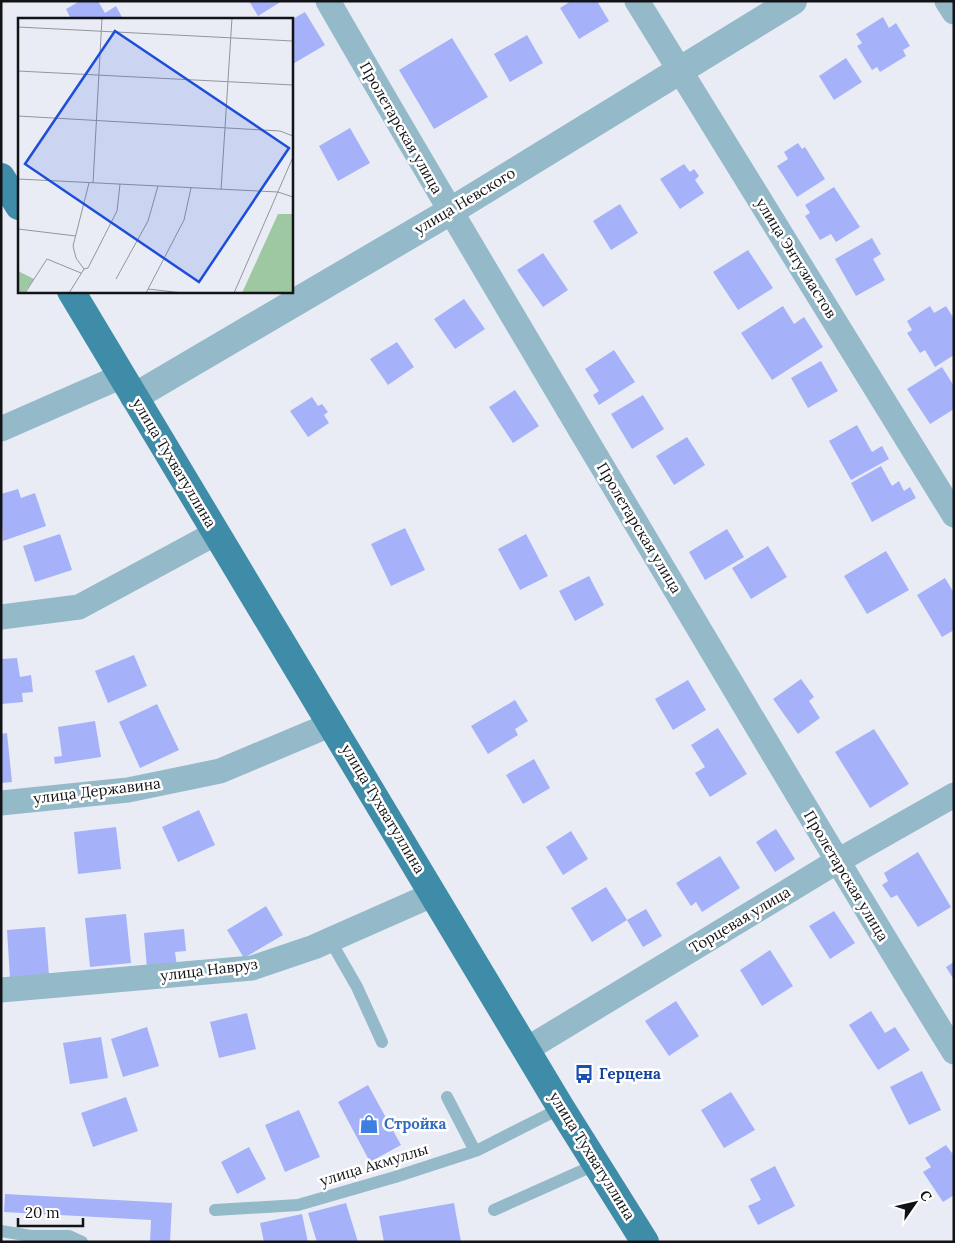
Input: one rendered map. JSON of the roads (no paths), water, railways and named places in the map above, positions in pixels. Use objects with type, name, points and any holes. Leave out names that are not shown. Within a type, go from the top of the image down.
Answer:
[{"type":"main road","points":[[1,177],[18,204]]},
{"type":"main road","name":"улица Тухватуллина","points":[[71,292],[332,724],[561,1108],[645,1242]]},
{"type":"street","name":"Пролетарская улица","points":[[328,1],[449,212],[587,440],[836,862],[954,1052]]},
{"type":"street","name":"улица Энтузиастов","points":[[637,1],[679,72],[954,515]]},
{"type":"street","name":"улица Невского","points":[[128,387],[449,212],[793,1]]},
{"type":"street","points":[[947,1],[954,12]]},
{"type":"street","points":[[1,429],[128,387]]},
{"type":"street","points":[[1,617],[79,607],[216,533]]},
{"type":"street","name":"улица Державина","points":[[1,803],[128,790],[220,772],[332,724]]},
{"type":"street","name":"Торцевая улица","points":[[527,1049],[836,862],[954,795]]},
{"type":"street","name":"улица Навруз","points":[[1,990],[252,968],[330,940],[434,894]]},
{"type":"lane","points":[[330,940],[356,987],[382,1042]]},
{"type":"lane","points":[[447,1097],[475,1150]]},
{"type":"lane","name":"улица Акмуллы","points":[[215,1210],[298,1205],[395,1177],[475,1150],[561,1108]]},
{"type":"lane","points":[[494,1210],[597,1164]]},
{"type":"lane","points":[[1,1231],[31,1236],[69,1236],[82,1242]]},
{"type":"place","name":"Герцена","points":[[584,1074]]},
{"type":"place","name":"Стройка","points":[[369,1124]]}]
